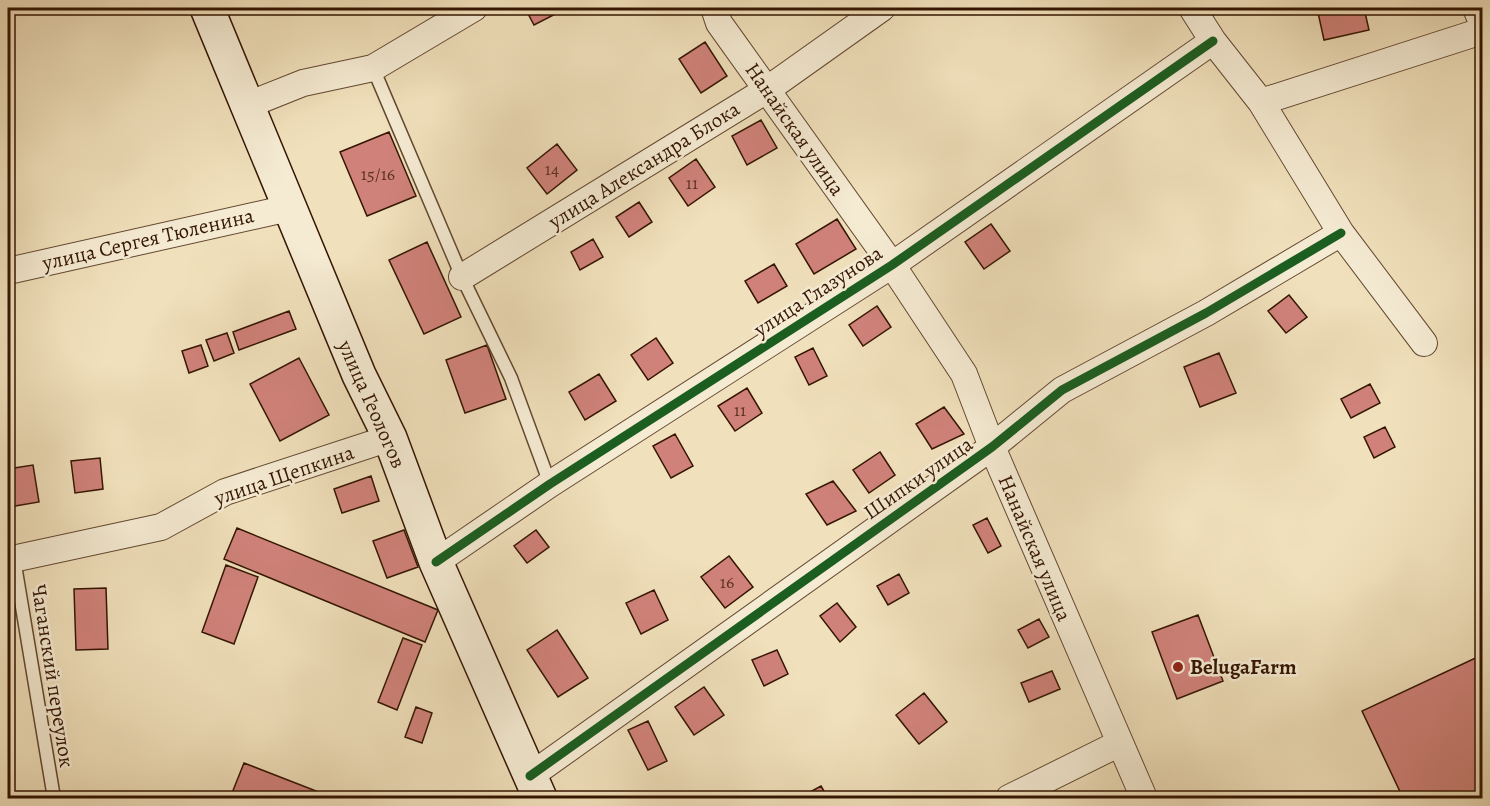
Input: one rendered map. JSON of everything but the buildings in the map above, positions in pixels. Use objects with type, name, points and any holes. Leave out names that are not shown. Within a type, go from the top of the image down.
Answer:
[{"type":"street","name":"улица Геологов","points":[[207,8],[359,375],[390,438],[436,562],[535,787]]},
{"type":"street","points":[[248,105],[303,83],[373,69],[474,8]]},
{"type":"street","name":"Нанайская улица","points":[[714,8],[719,23],[892,265],[964,374],[992,447],[1118,744],[1144,798]]},
{"type":"street","name":"улица Александра Блока","points":[[462,277],[768,89],[882,8]]},
{"type":"street","points":[[1192,8],[1261,102],[1341,233],[1424,343]]},
{"type":"street","points":[[1476,8],[1482,23]]},
{"type":"street","points":[[1261,102],[1482,32]]},
{"type":"street","name":"улица Глазунова","points":[[436,562],[550,484],[892,265],[1214,41]]},
{"type":"street","name":"улица Сергея Тюленина","points":[[8,271],[289,207]]},
{"type":"street","name":"Шипки улица","points":[[535,787],[992,447],[1062,390],[1206,313],[1341,233]]},
{"type":"street","name":"улица Щепкина","points":[[11,560],[160,527],[225,492],[390,438]]},
{"type":"street","points":[[1009,798],[1118,744]]},
{"type":"lane","points":[[373,69],[462,277],[511,378],[550,484]]},
{"type":"lane","name":"Чаганский переулок","points":[[11,560],[54,798]]},
{"type":"cycle path","points":[[436,562],[550,484],[892,265],[1213,41]]},
{"type":"cycle path","points":[[530,776],[992,447],[1062,390],[1206,313],[1341,233]]},
{"type":"place","name":"BelugaFarm","points":[[1178,667]]}]
